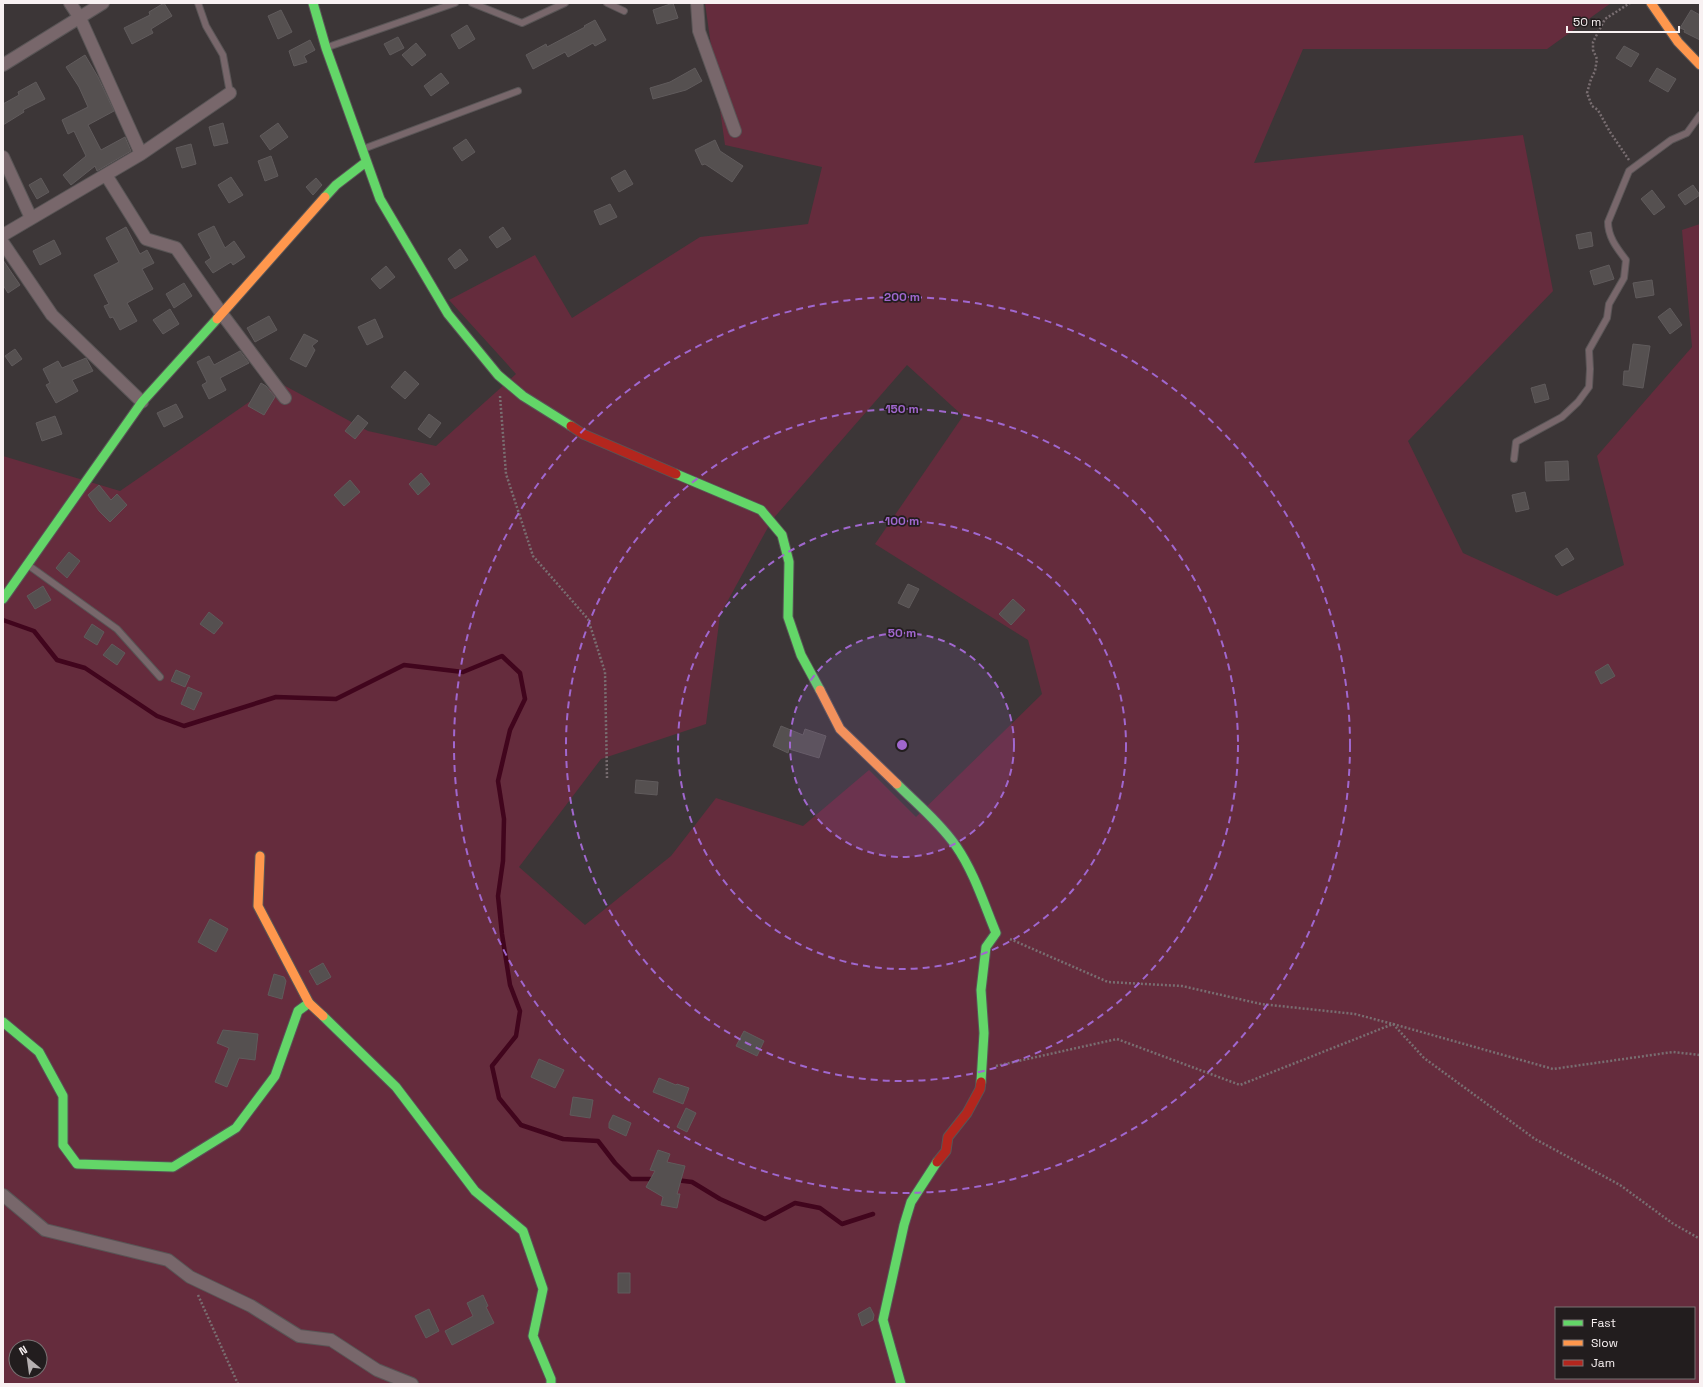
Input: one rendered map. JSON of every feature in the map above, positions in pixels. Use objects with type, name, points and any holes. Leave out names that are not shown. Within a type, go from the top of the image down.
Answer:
[{"type":"street","points":[[70,3],[80,18],[141,154]]},
{"type":"street","points":[[3,65],[103,3]]},
{"type":"street","points":[[313,3],[326,48],[380,199],[448,314],[498,375],[523,396],[583,434],[761,510],[782,535],[789,562],[788,617],[801,655],[836,723],[845,734],[930,816],[956,846],[972,874],[996,933],[986,947],[980,990],[984,1033],[980,1070],[980,1089],[967,1113],[948,1137],[946,1151],[934,1165],[911,1202],[904,1225],[883,1320],[901,1384]]},
{"type":"street","points":[[697,3],[700,31],[735,131]]},
{"type":"street","points":[[1651,3],[1678,42],[1700,66]]},
{"type":"street","points":[[3,235],[141,154],[230,93]]},
{"type":"street","points":[[3,157],[31,218]]},
{"type":"street","points":[[3,599],[142,402],[336,185],[366,162]]},
{"type":"street","points":[[106,175],[146,239],[176,248],[222,314],[285,398]]},
{"type":"street","points":[[3,243],[52,315],[142,402]]},
{"type":"street","points":[[260,856],[258,906],[309,1003],[396,1087],[475,1191],[523,1232],[543,1289],[533,1336],[551,1384]]},
{"type":"street","points":[[3,1022],[39,1052],[63,1096],[63,1146],[77,1164],[173,1167],[236,1128],[275,1076],[298,1011],[309,1003]]},
{"type":"street","points":[[3,1195],[8,1201],[45,1230],[168,1260],[190,1278],[252,1306],[299,1336],[331,1340],[377,1370],[412,1384]]},
{"type":"lane","points":[[198,3],[206,26],[223,55],[230,93]]},
{"type":"lane","points":[[326,48],[455,3]]},
{"type":"lane","points":[[472,3],[522,23],[565,3]]},
{"type":"lane","points":[[607,3],[624,11]]},
{"type":"lane","points":[[362,149],[518,91]]},
{"type":"lane","points":[[1514,459],[1516,442],[1562,416],[1578,402],[1589,387],[1589,350],[1607,318],[1609,304],[1624,278],[1626,260],[1611,239],[1608,230],[1608,222],[1629,171],[1671,140],[1688,133],[1700,115]]},
{"type":"lane","points":[[27,564],[117,629],[160,677]]},
{"type":"path","points":[[1630,3],[1605,19],[1593,42],[1593,50],[1597,59],[1595,71],[1587,94],[1592,106],[1598,110],[1610,132],[1633,167]]},
{"type":"path","points":[[498,375],[506,474],[533,556],[588,619],[605,672],[607,778]]},
{"type":"path","points":[[996,933],[1108,982],[1182,986],[1261,1004],[1355,1014],[1553,1068],[1674,1052],[1700,1055]]},
{"type":"path","points":[[980,1070],[1117,1039],[1240,1085],[1393,1024]]},
{"type":"path","points":[[1393,1024],[1424,1058],[1535,1139],[1620,1185],[1672,1223],[1700,1239]]},
{"type":"path","points":[[190,1278],[238,1384]]},
{"type":"shaded area","points":[[705,3],[1611,3],[1547,49],[1303,49],[1254,163],[1523,135],[1553,291],[1408,441],[1463,553],[1557,596],[1624,565],[1597,456],[1692,347],[1682,230],[1700,224],[1700,1384],[3,1384],[3,456],[120,491],[278,382],[368,431],[436,446],[516,374],[449,300],[535,255],[572,318],[700,237],[808,224],[822,167],[725,145]],"holes":[[[907,365],[963,416],[875,544],[1028,640],[1042,694],[916,817],[869,770],[803,826],[716,798],[671,856],[585,925],[519,867],[601,759],[706,724],[720,615],[772,520]]]},
{"type":"building","points":[[164,3],[172,16],[151,29],[153,33],[132,44],[124,28],[150,15],[149,12]]},
{"type":"building","points":[[673,3],[678,18],[657,24],[653,10]]},
{"type":"building","points":[[281,10],[292,32],[278,39],[268,16]]},
{"type":"building","points":[[1691,10],[1700,15],[1700,40],[1684,32],[1685,30],[1680,28]]},
{"type":"building","points":[[595,20],[606,40],[595,46],[593,43],[568,57],[565,52],[533,69],[526,55],[546,44],[547,47]]},
{"type":"building","points":[[467,25],[475,39],[459,49],[451,35]]},
{"type":"building","points":[[398,37],[404,48],[390,55],[384,44]]},
{"type":"building","points":[[310,40],[315,50],[304,56],[307,62],[294,66],[289,51]]},
{"type":"building","points":[[416,43],[426,55],[412,66],[402,55]]},
{"type":"building","points":[[1624,46],[1639,54],[1631,67],[1616,58]]},
{"type":"building","points":[[85,55],[98,77],[114,111],[88,125],[101,150],[125,137],[131,151],[97,171],[95,166],[71,185],[63,175],[86,156],[74,131],[68,134],[62,120],[88,107],[79,87],[66,67]]},
{"type":"building","points":[[695,68],[702,81],[686,90],[653,99],[650,88],[670,82]]},
{"type":"building","points":[[1657,68],[1676,79],[1668,92],[1649,81]]},
{"type":"building","points":[[441,73],[449,83],[431,96],[424,86]]},
{"type":"building","points":[[36,82],[45,99],[23,110],[24,112],[3,125],[3,104],[19,95],[18,92]]},
{"type":"building","points":[[223,123],[228,143],[214,146],[209,127]]},
{"type":"building","points":[[278,123],[288,137],[270,150],[260,136]]},
{"type":"building","points":[[466,139],[475,152],[462,161],[453,148]]},
{"type":"building","points":[[715,140],[720,151],[743,166],[732,182],[705,164],[702,165],[695,150]]},
{"type":"building","points":[[191,144],[196,164],[182,168],[176,148]]},
{"type":"building","points":[[271,156],[278,176],[265,181],[258,161]]},
{"type":"building","points":[[625,170],[633,184],[619,192],[611,178]]},
{"type":"building","points":[[231,177],[243,195],[229,203],[218,185]]},
{"type":"building","points":[[41,178],[49,192],[37,199],[29,185]]},
{"type":"building","points":[[316,178],[322,185],[313,195],[306,187]]},
{"type":"building","points":[[1693,185],[1700,195],[1685,205],[1678,195]]},
{"type":"building","points":[[1652,190],[1665,207],[1654,215],[1641,199]]},
{"type":"building","points":[[610,204],[617,217],[600,225],[594,211]]},
{"type":"building","points":[[214,226],[225,248],[234,241],[245,257],[233,265],[231,262],[213,273],[205,262],[211,258],[198,234]]},
{"type":"building","points":[[126,227],[140,254],[147,250],[154,263],[142,269],[153,289],[127,303],[137,321],[120,330],[113,317],[110,318],[104,306],[109,304],[94,275],[119,262],[106,238]]},
{"type":"building","points":[[503,227],[511,239],[497,248],[489,237]]},
{"type":"building","points":[[1591,232],[1593,246],[1579,249],[1576,235]]},
{"type":"building","points":[[54,240],[61,254],[40,265],[33,251]]},
{"type":"building","points":[[460,249],[468,260],[455,269],[448,259]]},
{"type":"building","points":[[3,260],[20,285],[8,293],[3,285]]},
{"type":"building","points":[[1609,265],[1614,279],[1594,285],[1590,271]]},
{"type":"building","points":[[386,266],[395,277],[380,289],[371,279]]},
{"type":"building","points":[[1652,280],[1654,295],[1636,298],[1633,283]]},
{"type":"building","points":[[184,283],[192,296],[174,308],[166,294]]},
{"type":"building","points":[[1670,308],[1682,325],[1670,334],[1658,317]]},
{"type":"building","points":[[170,309],[179,324],[163,334],[153,320]]},
{"type":"building","points":[[269,316],[277,330],[255,342],[247,328]]},
{"type":"building","points":[[375,319],[383,337],[367,345],[358,327]]},
{"type":"building","points":[[304,334],[318,341],[312,346],[315,350],[306,367],[290,359]]},
{"type":"building","points":[[1633,344],[1650,346],[1643,388],[1623,385],[1624,371],[1629,371]]},
{"type":"building","points":[[15,349],[22,359],[12,366],[5,356]]},
{"type":"building","points":[[240,351],[249,363],[220,378],[226,390],[209,399],[202,385],[207,382],[197,362],[209,356],[214,365]]},
{"type":"building","points":[[86,358],[93,371],[72,380],[78,391],[56,403],[46,385],[50,383],[43,369],[58,361],[62,368]]},
{"type":"building","points":[[405,371],[419,384],[405,399],[391,387]]},
{"type":"building","points":[[261,383],[266,386],[275,397],[264,415],[248,406]]},
{"type":"building","points":[[1545,384],[1549,399],[1535,403],[1531,388]]},
{"type":"building","points":[[176,404],[183,417],[164,427],[157,413]]},
{"type":"building","points":[[429,414],[441,423],[430,438],[418,429]]},
{"type":"building","points":[[358,415],[368,423],[355,439],[345,431]]},
{"type":"building","points":[[55,416],[62,434],[42,441],[36,423]]},
{"type":"building","points":[[1568,461],[1569,480],[1546,481],[1545,462]]},
{"type":"building","points":[[421,473],[430,484],[418,495],[409,484]]},
{"type":"building","points":[[350,480],[360,492],[344,506],[334,495]]},
{"type":"building","points":[[99,485],[111,500],[117,494],[127,505],[110,522],[99,511],[88,495]]},
{"type":"building","points":[[1525,492],[1529,509],[1516,512],[1512,495]]},
{"type":"building","points":[[1567,548],[1574,559],[1562,566],[1555,556]]},
{"type":"building","points":[[69,552],[80,561],[67,578],[56,568]]},
{"type":"building","points":[[908,584],[919,589],[909,608],[898,603]]},
{"type":"building","points":[[43,586],[51,600],[35,609],[27,596]]},
{"type":"building","points":[[1013,599],[1025,610],[1011,625],[999,614]]},
{"type":"building","points":[[209,612],[223,623],[214,634],[200,624]]},
{"type":"building","points":[[92,624],[104,632],[97,645],[84,637]]},
{"type":"building","points":[[112,644],[125,653],[117,665],[103,655]]},
{"type":"building","points":[[1608,664],[1615,676],[1601,684],[1595,672]]},
{"type":"building","points":[[176,670],[190,676],[185,687],[171,681]]},
{"type":"building","points":[[188,687],[202,693],[194,710],[181,704]]},
{"type":"building","points":[[781,726],[803,735],[805,729],[826,736],[819,758],[789,749],[788,753],[773,746]]},
{"type":"building","points":[[636,780],[658,782],[657,795],[635,793]]},
{"type":"building","points":[[210,919],[228,929],[216,952],[198,942]]},
{"type":"building","points":[[323,963],[331,977],[317,985],[309,971]]},
{"type":"building","points":[[274,974],[284,977],[286,981],[282,999],[268,995]]},
{"type":"building","points":[[223,1030],[258,1034],[255,1060],[239,1058],[227,1087],[215,1082],[229,1048],[217,1043]]},
{"type":"building","points":[[744,1031],[764,1041],[757,1056],[736,1046]]},
{"type":"building","points":[[539,1059],[564,1070],[555,1088],[531,1077]]},
{"type":"building","points":[[659,1078],[676,1085],[689,1088],[683,1104],[653,1092]]},
{"type":"building","points":[[573,1097],[593,1100],[590,1118],[570,1115]]},
{"type":"building","points":[[686,1108],[696,1113],[687,1132],[677,1127]]},
{"type":"building","points":[[613,1115],[631,1123],[626,1136],[609,1128],[609,1123]]},
{"type":"building","points":[[658,1150],[670,1154],[667,1162],[685,1166],[677,1194],[680,1194],[677,1208],[661,1205],[663,1197],[646,1187],[655,1171],[650,1170]]},
{"type":"building","points":[[618,1273],[630,1273],[630,1293],[618,1293]]},
{"type":"building","points":[[483,1295],[488,1306],[486,1307],[494,1323],[452,1345],[445,1331],[473,1316],[467,1303]]},
{"type":"building","points":[[870,1307],[874,1315],[873,1320],[862,1326],[858,1314]]},
{"type":"building","points":[[429,1309],[439,1331],[426,1338],[415,1316]]},
{"type":"waterway","points":[[3,620],[34,631],[57,660],[85,668],[157,716],[184,726],[276,697],[336,699],[404,665],[463,672],[502,656],[520,673],[525,699],[510,730],[498,781],[504,819],[503,861],[498,896],[510,985],[520,1011],[516,1036],[492,1066],[499,1098],[521,1125],[563,1139],[598,1141],[615,1163],[631,1179],[656,1179]]},
{"type":"waterway","points":[[676,1180],[692,1182],[720,1199],[765,1219],[795,1203],[820,1208],[842,1224],[873,1214]]},
{"type":"traffic: fast","points":[[313,3],[326,48],[380,199],[448,314],[498,375],[523,396],[571,426]]},
{"type":"traffic: fast","points":[[325,197],[336,185],[366,162]]},
{"type":"traffic: fast","points":[[3,599],[142,402],[217,319]]},
{"type":"traffic: fast","points":[[676,474],[761,510],[782,535],[789,562],[788,617],[801,655],[820,690]]},
{"type":"traffic: fast","points":[[897,784],[936,822],[956,846],[968,866],[996,933],[986,947],[981,990],[984,1033],[981,1082]]},
{"type":"traffic: fast","points":[[3,1022],[39,1052],[63,1096],[63,1145],[77,1164],[173,1167],[236,1128],[275,1076],[298,1011],[309,1003]]},
{"type":"traffic: fast","points":[[323,1016],[396,1087],[475,1191],[523,1231],[543,1289],[533,1336],[551,1379],[551,1384]]},
{"type":"traffic: fast","points":[[901,1384],[883,1320],[904,1225],[911,1202],[937,1162]]},
{"type":"traffic: slow","points":[[1651,3],[1678,42],[1700,65]]},
{"type":"traffic: slow","points":[[217,319],[325,197]]},
{"type":"traffic: slow","points":[[820,690],[840,729],[897,784]]},
{"type":"traffic: slow","points":[[260,856],[258,906],[309,1003],[323,1016]]},
{"type":"traffic: jam","points":[[571,426],[583,434],[676,474]]},
{"type":"traffic: jam","points":[[937,1162],[946,1151],[948,1137],[967,1113],[980,1089],[981,1082]]}]
